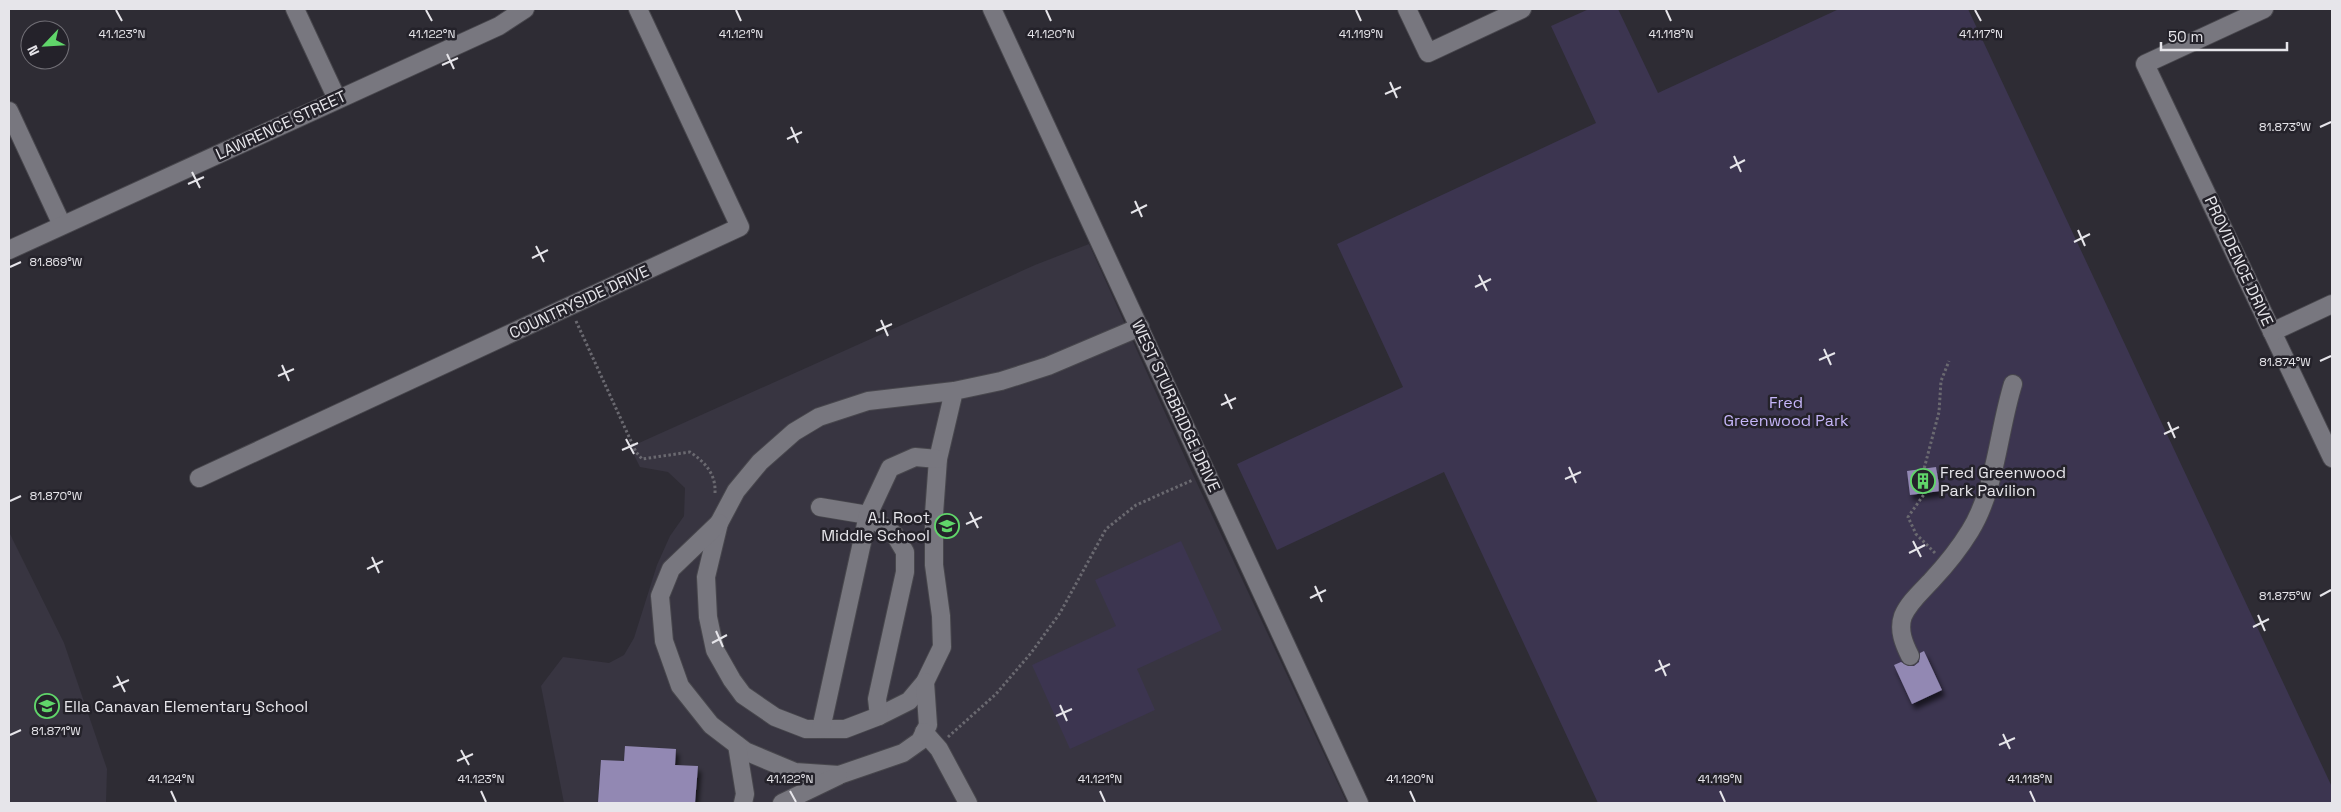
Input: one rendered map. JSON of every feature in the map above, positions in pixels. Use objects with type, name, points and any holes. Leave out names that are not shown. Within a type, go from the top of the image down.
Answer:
[{"type":"street","points":[[295,9],[337,99]]},
{"type":"street","name":"LAWRENCE STREET","points":[[9,250],[498,26],[525,9]]},
{"type":"street","name":"COUNTRYSIDE DRIVE","points":[[199,478],[740,227],[638,9]]},
{"type":"street","name":"WEST STURBRIDGE DRIVE","points":[[992,9],[1360,803]]},
{"type":"street","points":[[1407,9],[1428,53],[1522,9]]},
{"type":"street","name":"PROVIDENCE DRIVE","points":[[2264,9],[2145,64],[2332,458]]},
{"type":"street","points":[[9,111],[62,225]]},
{"type":"street","points":[[2272,332],[2332,304]]},
{"type":"street","points":[[954,391],[938,459],[934,514],[934,565],[941,616],[942,647],[925,682],[909,702],[845,729],[806,728],[775,717],[743,695],[715,650],[708,617],[706,577],[719,524],[736,491],[760,462],[794,432],[820,417],[868,401],[954,391],[1001,381],[1048,366],[1140,327]]},
{"type":"street","points":[[1910,656],[1901,630],[1903,616],[1915,598],[1946,563],[1970,531],[1982,508],[2013,384]]},
{"type":"street","points":[[821,729],[868,515],[890,468],[916,457],[938,459]]},
{"type":"street","points":[[820,506],[868,515],[895,535],[905,552],[905,572],[877,699],[879,716]]},
{"type":"street","points":[[719,524],[671,568],[660,596],[664,641],[680,686],[711,725],[745,751],[795,772],[839,775]]},
{"type":"street","points":[[782,803],[839,775],[903,753],[920,741],[928,724],[925,682]]},
{"type":"street","points":[[924,732],[938,749],[968,803]]},
{"type":"street","points":[[737,745],[745,794],[743,803]]},
{"type":"path","points":[[569,306],[636,452],[642,459],[690,452],[703,461],[713,477],[716,491],[714,499]]},
{"type":"path","points":[[1946,563],[1920,540],[1912,528],[1908,517],[1924,493],[1926,481],[1924,468],[1939,412],[1941,381],[1950,361]]},
{"type":"path","points":[[938,749],[955,730],[996,694],[1031,652],[1060,613],[1106,529],[1136,505],[1207,474]]},
{"type":"shaded area","name":"A.I. Root Middle School","points":[[1089,244],[1188,464],[1347,803],[564,803],[541,686],[563,657],[609,663],[624,655],[634,638],[657,565],[670,536],[684,516],[685,488],[668,472],[640,467],[630,447],[1035,265]]},
{"type":"shaded area","name":"Ella Canavan Elementary School","points":[[9,532],[64,643],[107,769],[106,803],[9,803]]},
{"type":"green space","name":"Fred Greenwood Park","points":[[1589,9],[1618,9],[1658,93],[1839,9],[1968,9],[2332,787],[2332,803],[1598,803],[1444,472],[1277,550],[1237,464],[1403,387],[1337,244],[1596,123],[1551,26]]},
{"type":"green space","points":[[1181,541],[1222,630],[1137,669],[1155,710],[1070,749],[1032,665],[1116,626],[1095,580]]},
{"type":"building","name":"Fred Greenwood Park Pavilion","points":[[1936,467],[1940,491],[1910,495],[1907,471]]},
{"type":"building","points":[[1924,651],[1942,690],[1912,704],[1894,665],[1901,662],[1914,666],[1919,662],[1920,653]]},
{"type":"building","points":[[625,746],[676,749],[675,765],[698,766],[695,803],[598,803],[601,760],[624,761]]},
{"type":"place","name":"Fred Greenwood Park Pavilion","points":[[1923,481]]},
{"type":"place","name":"A.I. Root Middle School","points":[[947,526]]},
{"type":"place","name":"Ella Canavan Elementary School","points":[[47,706]]}]
